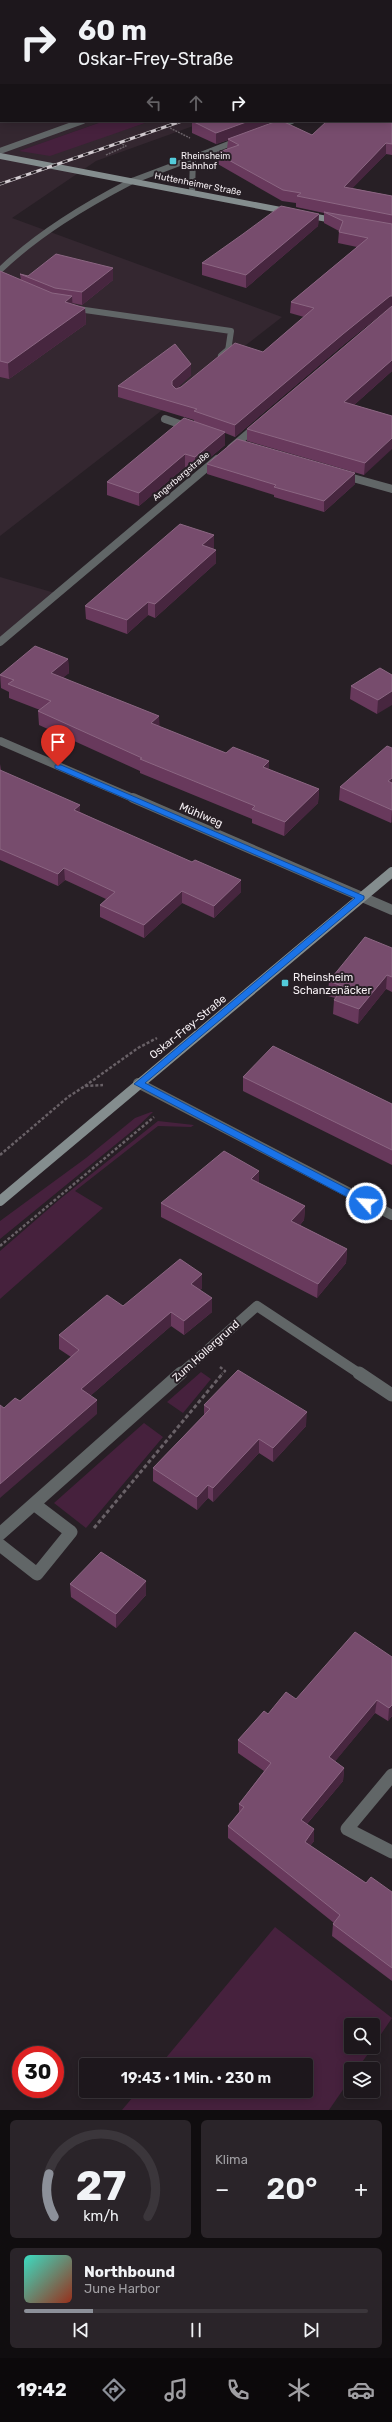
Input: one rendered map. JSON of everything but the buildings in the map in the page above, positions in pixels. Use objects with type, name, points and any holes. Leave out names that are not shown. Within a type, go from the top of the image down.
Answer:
[{"type":"street","points":[[0,151],[80,122]]},
{"type":"street","points":[[270,129],[289,122]]},
{"type":"street","points":[[0,270],[15,255],[53,226],[132,181],[249,137]]},
{"type":"street","name":"Huttenheimer Straße","points":[[0,156],[346,222]]},
{"type":"street","points":[[192,192],[193,158]]},
{"type":"street","points":[[278,216],[285,210]]},
{"type":"street","points":[[62,306],[232,331],[230,349],[218,359]]},
{"type":"street","name":"Angerbergstraße","points":[[0,642],[266,418]]},
{"type":"street","points":[[165,419],[201,431]]},
{"type":"street","points":[[333,472],[392,489]]},
{"type":"street","name":"Mühlweg","points":[[0,741],[361,898],[392,910]]},
{"type":"street","name":"Oskar-Frey-Straße","points":[[0,1201],[392,872]]},
{"type":"street","points":[[138,1084],[174,1101],[235,1135],[392,1216]]},
{"type":"street","name":"Zum Hollergrund","points":[[0,1534],[257,1306],[392,1395]]},
{"type":"street","points":[[0,1545],[37,1574],[71,1532],[34,1504]]},
{"type":"street","points":[[392,1775],[347,1828],[392,1852]]},
{"type":"path","points":[[170,128],[182,134]]},
{"type":"path","points":[[121,148],[126,146],[122,144]]},
{"type":"path","points":[[0,1155],[68,1097],[138,1048],[159,1038],[176,1052]]},
{"type":"path","points":[[85,1086],[138,1084]]},
{"type":"path","points":[[0,1246],[68,1187],[174,1101]]},
{"type":"path","points":[[91,1531],[225,1371],[202,1355]]},
{"type":"shaded area","points":[[0,122],[101,122],[20,151],[121,131],[148,122],[204,122],[96,161],[12,218],[282,317],[0,536]]},
{"type":"shaded area","points":[[101,122],[148,122],[50,156],[19,151]]},
{"type":"shaded area","points":[[0,577],[55,593],[0,642]]},
{"type":"shaded area","points":[[153,1112],[137,1127],[0,1239],[0,1221],[86,1158],[135,1118]]},
{"type":"shaded area","points":[[158,1121],[194,1125],[191,1127],[158,1126],[75,1191],[103,1208],[0,1299],[0,1251],[60,1199]]},
{"type":"shaded area","points":[[201,1372],[211,1379],[183,1413],[167,1402]]},
{"type":"shaded area","points":[[144,1423],[163,1437],[86,1528],[54,1503]]},
{"type":"shaded area","points":[[275,1927],[392,2018],[380,2036],[380,2018],[344,2018],[344,2054],[368,2054],[362,2062],[344,2062],[344,2088],[329,2110],[122,2110],[132,2098],[313,2098],[313,2058],[166,2058]]},
{"type":"railway","points":[[0,184],[179,122]]},
{"type":"place","name":"Rheinsheim Bahnhof","points":[[173,161]]},
{"type":"place","name":"Rheinsheim Schanzenäcker","points":[[285,983]]},
{"type":"route","points":[[58,766],[361,898],[138,1084],[174,1101],[228,1132],[366,1203]]}]
